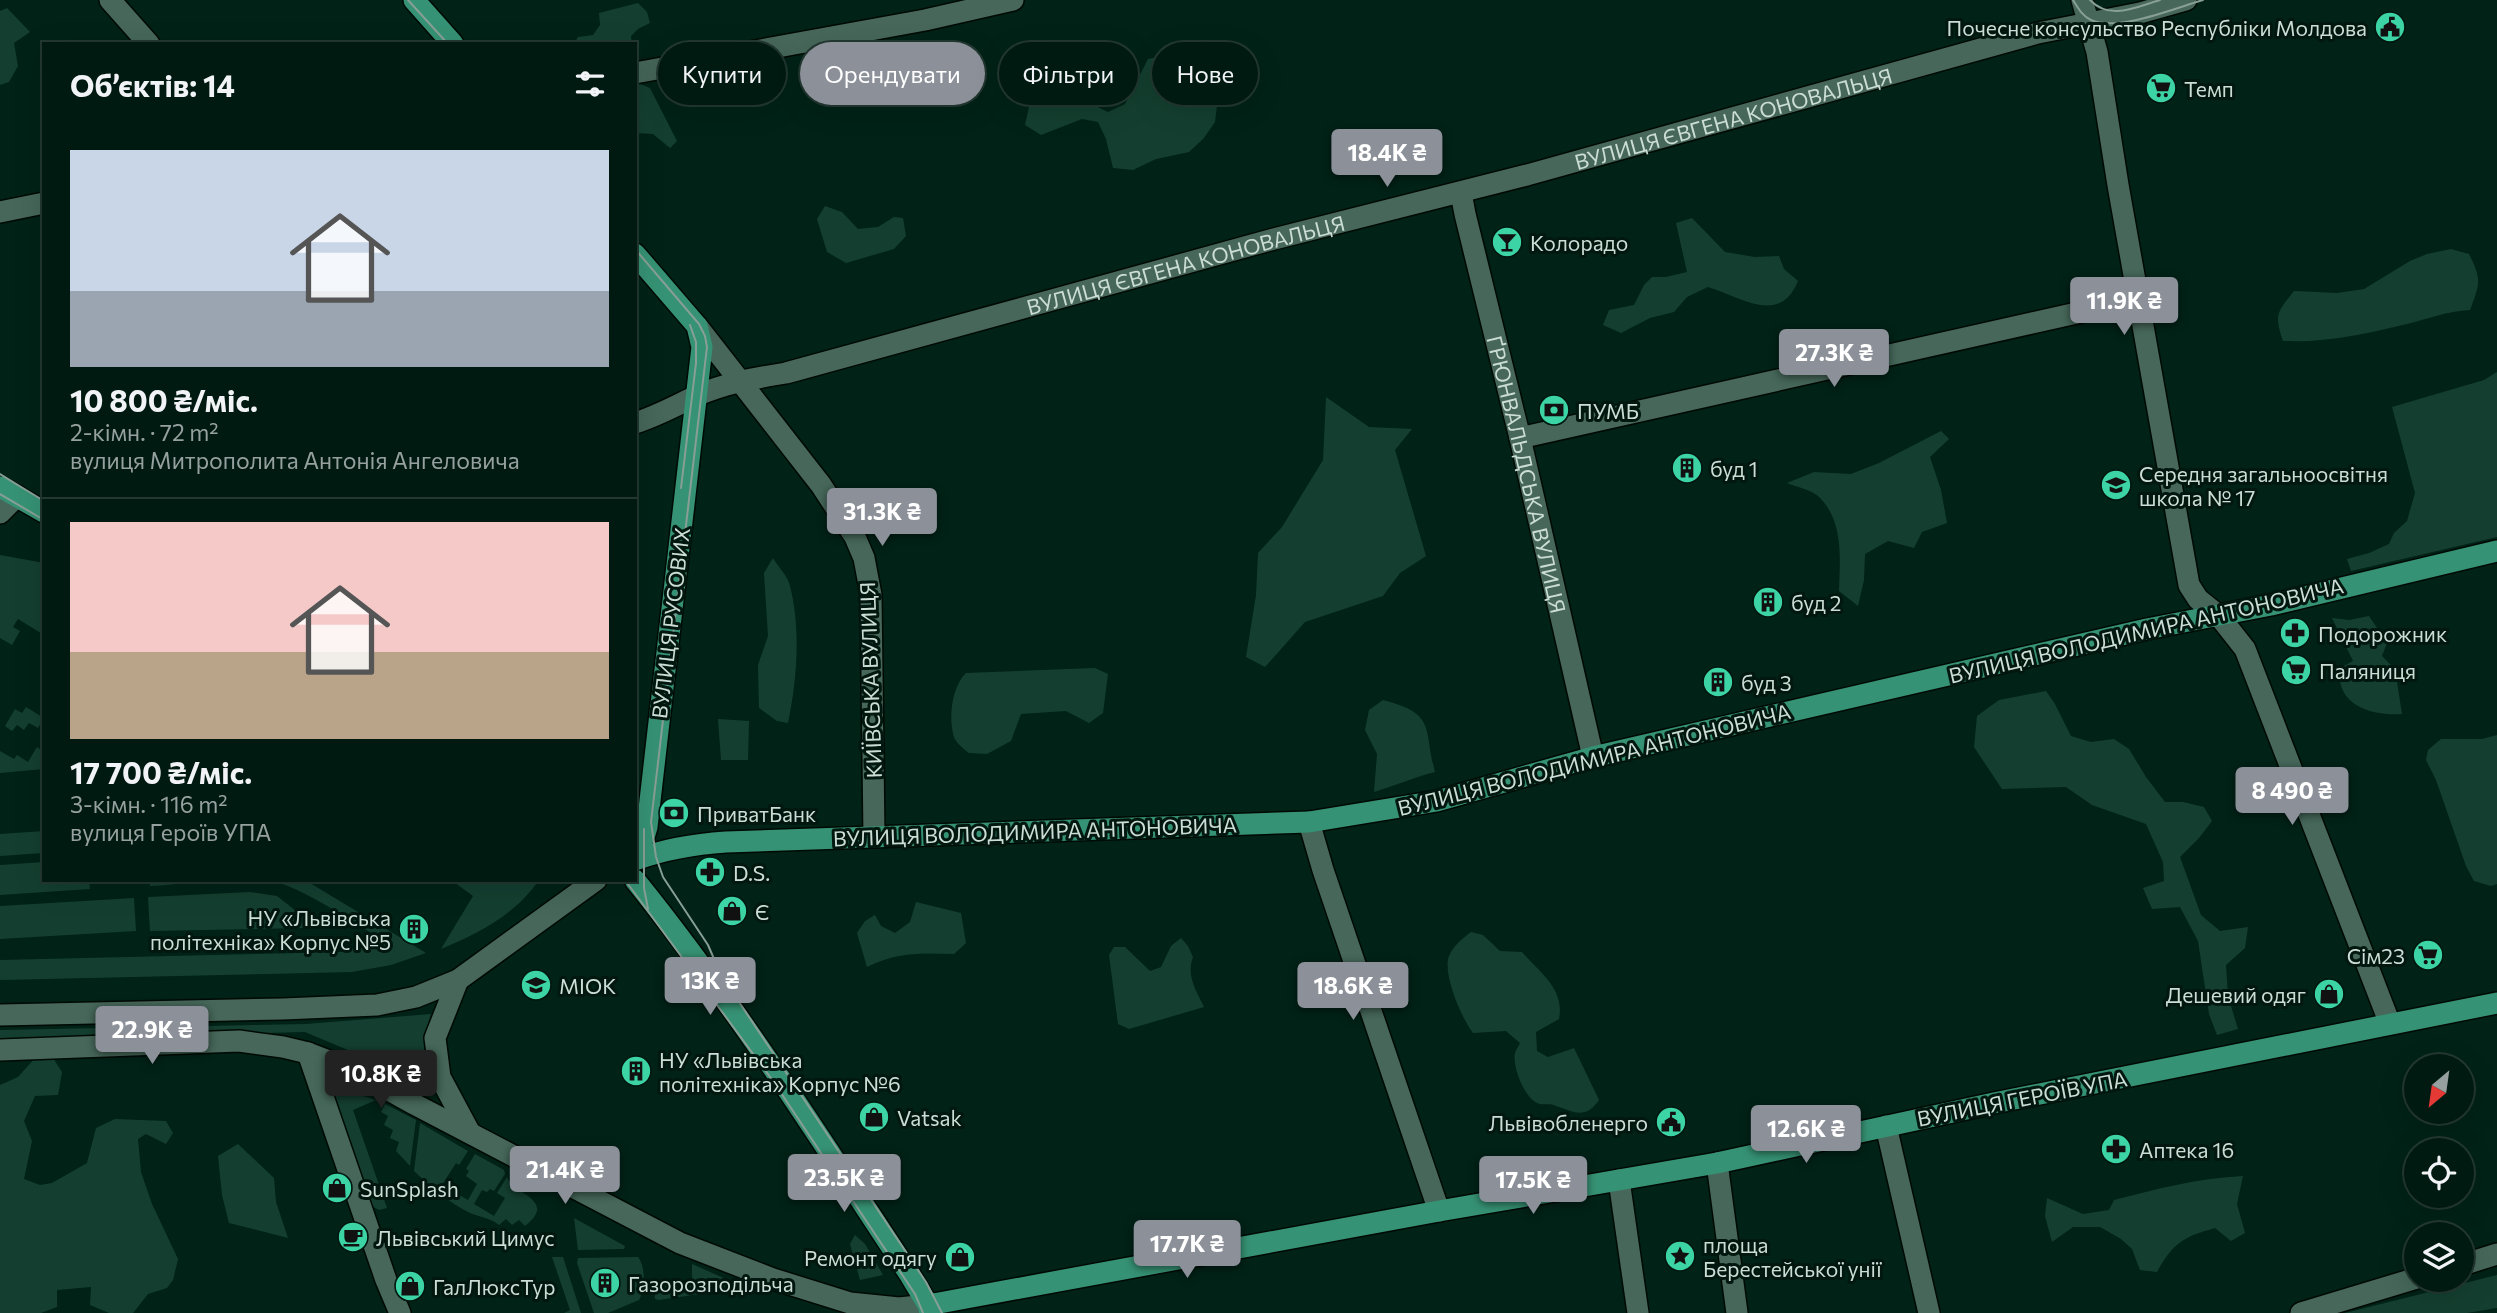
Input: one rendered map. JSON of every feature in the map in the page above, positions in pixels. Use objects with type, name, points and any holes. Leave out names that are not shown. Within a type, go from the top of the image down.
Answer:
[{"type":"main road","points":[[414,0],[451,42]]},
{"type":"main road","name":"КИЇВСЬКА ВУЛИЦЯ","points":[[637,256],[697,326]]},
{"type":"main road","points":[[697,326],[702,347],[697,396]]},
{"type":"main road","name":"ВУЛИЦЯ РУСОВИХ","points":[[637,844],[644,837],[647,827],[697,396]]},
{"type":"main road","points":[[9,492],[42,511]]},
{"type":"main road","name":"ВУЛИЦЯ ВОЛОДИМИРА АНТОНОВИЧА","points":[[637,859],[658,851],[693,845],[1309,821],[1437,801],[1593,757],[2497,551]]},
{"type":"main road","points":[[637,882],[689,951],[795,1102],[929,1309]]},
{"type":"main road","name":"ВУЛИЦЯ ГЕРОЇВ УПА","points":[[929,1309],[1439,1211],[1717,1163],[1886,1126],[2497,1003]]},
{"type":"street","points":[[110,0],[147,42]]},
{"type":"street","points":[[637,73],[925,20],[1013,0]]},
{"type":"street","points":[[2082,0],[2097,52],[2150,373],[2189,585],[2199,600],[2219,615],[2245,649],[2390,1024]]},
{"type":"street","name":"ВУЛИЦЯ ЄВГЕНА КОНОВАЛЬЦЯ","points":[[637,422],[738,381],[786,373],[1274,239],[1461,193],[2038,33],[2140,13],[2186,0]]},
{"type":"street","name":"ҐРЮНВАЛЬДСЬКА ВУЛИЦЯ","points":[[1461,193],[1593,757]]},
{"type":"street","points":[[0,212],[42,203]]},
{"type":"street","points":[[1520,438],[2139,299]]},
{"type":"street","name":"КИЇВСЬКА ВУЛИЦЯ","points":[[697,326],[821,485],[855,537],[863,558],[871,595],[874,837]]},
{"type":"street","points":[[0,513],[9,492]]},
{"type":"street","points":[[1309,821],[1323,870],[1439,1211]]},
{"type":"street","points":[[0,1015],[377,1005],[416,997],[458,980],[593,882]]},
{"type":"street","points":[[458,980],[435,1038],[440,1077],[470,1133]]},
{"type":"street","points":[[0,1050],[239,1041],[283,1046],[309,1053],[355,1071],[680,1243],[773,1279],[850,1303],[929,1309]]},
{"type":"street","points":[[309,1053],[386,1280],[400,1313]]},
{"type":"street","points":[[1886,1126],[1928,1313]]},
{"type":"street","points":[[1717,1163],[1738,1313]]},
{"type":"street","points":[[1619,1180],[1638,1313]]},
{"type":"street","points":[[2474,1261],[2497,1254]]},
{"type":"street","points":[[2301,1313],[2404,1282]]},
{"type":"green space","points":[[638,3],[647,12],[650,23],[631,36],[632,42],[575,42],[578,37],[593,35],[600,25],[599,13]]},
{"type":"green space","points":[[7,8],[30,32],[14,43],[18,66],[9,82],[0,85],[0,11]]},
{"type":"green space","points":[[1152,58],[1152,105],[1217,105],[1215,122],[1204,138],[1189,152],[1156,159],[1133,170],[1113,168],[1106,139],[1098,122],[1082,119],[1041,135],[1025,125],[1029,105],[1093,105],[1108,112],[1123,105],[1138,105],[1138,79],[1148,59]]},
{"type":"green space","points":[[637,83],[650,88],[677,141],[670,148],[653,134],[637,133]]},
{"type":"green space","points":[[825,206],[842,212],[858,229],[878,227],[894,217],[903,218],[906,236],[894,249],[846,263],[827,252],[817,219]]},
{"type":"green space","points":[[1692,218],[1725,252],[1755,257],[1779,256],[1784,269],[1798,281],[1790,295],[1781,302],[1759,305],[1708,287],[1687,297],[1674,312],[1650,318],[1621,333],[1603,325],[1609,310],[1634,305],[1644,285],[1652,277],[1687,272],[1676,223]]},
{"type":"green space","points":[[2451,249],[2469,254],[2478,276],[2478,287],[2470,310],[2345,337],[2283,341],[2279,314],[2294,291],[2337,293],[2364,289],[2410,261]]},
{"type":"green space","points":[[2497,372],[2497,537],[2351,571],[2347,559],[2389,544],[2394,533],[2407,521],[2415,493],[2392,407],[2484,380]]},
{"type":"green space","points":[[1326,397],[1369,427],[1412,429],[1395,450],[1426,556],[1400,573],[1383,596],[1305,622],[1265,667],[1246,657],[1256,595],[1258,553],[1282,527],[1323,460]]},
{"type":"green space","points":[[1941,431],[1949,439],[1930,457],[1941,490],[1947,523],[1922,532],[1914,548],[1888,541],[1865,554],[1864,580],[1858,606],[1839,591],[1839,540],[1832,516],[1818,496],[1787,483],[1814,472],[1851,474],[1879,463]]},
{"type":"green space","points":[[0,555],[39,562],[42,564],[42,634],[18,619],[13,627],[20,631],[12,645],[0,638]]},
{"type":"green space","points":[[773,558],[789,582],[796,620],[794,690],[788,723],[777,721],[759,708],[758,665],[768,636],[764,573]]},
{"type":"green space","points":[[2369,616],[2387,643],[2382,656],[2395,669],[2402,714],[2367,710],[2349,699],[2343,691],[2340,668],[2353,661],[2332,618],[2349,620]]},
{"type":"green space","points":[[1095,668],[1108,674],[1103,713],[1089,723],[1066,711],[1021,714],[1011,741],[987,754],[969,753],[955,739],[951,721],[952,703],[957,686],[966,673]]},
{"type":"green space","points":[[2046,691],[2071,736],[2091,742],[2114,739],[2129,749],[2165,802],[2183,802],[2204,807],[2212,821],[2180,857],[2201,915],[2220,931],[2248,927],[2245,948],[2226,965],[2228,996],[2238,1029],[2217,1035],[2209,1014],[2198,941],[2180,907],[2152,909],[2143,888],[2164,881],[2163,862],[2146,824],[2092,805],[2066,787],[2002,789],[1974,747],[1977,716],[1999,700]]},
{"type":"green space","points":[[1383,700],[1400,705],[1420,717],[1428,734],[1435,772],[1374,792],[1377,754],[1365,730],[1369,710]]},
{"type":"green space","points":[[26,707],[42,717],[38,728],[29,723],[24,730],[17,725],[12,731],[5,726],[15,709],[22,713]]},
{"type":"green space","points":[[718,719],[749,721],[748,760],[721,760]]},
{"type":"green space","points":[[2497,735],[2497,884],[2491,886],[2474,881],[2466,866],[2436,780],[2426,760],[2428,750],[2441,739],[2482,739]]},
{"type":"green space","points":[[37,747],[42,751],[42,769],[0,773],[0,751],[14,759],[17,755],[28,762]]},
{"type":"green space","points":[[42,831],[42,853],[0,856],[0,834]]},
{"type":"green space","points":[[42,862],[42,882],[89,882],[90,889],[0,895],[0,865]]},
{"type":"green space","points":[[149,882],[199,882],[150,886]]},
{"type":"green space","points":[[275,882],[308,882],[426,953],[391,965],[352,972],[0,980],[0,960],[341,952],[354,948],[371,933],[310,896]]},
{"type":"green space","points":[[454,882],[537,882],[519,903],[495,922],[441,949],[473,896]]},
{"type":"green space","points":[[250,892],[277,896],[310,922],[304,928],[150,931],[148,897]]},
{"type":"green space","points":[[134,898],[136,931],[0,939],[0,906]]},
{"type":"green space","points":[[916,902],[961,913],[966,943],[954,954],[899,956],[867,967],[857,933],[865,921],[875,915],[881,926],[895,933],[910,922]]},
{"type":"green space","points":[[1471,932],[1483,935],[1500,951],[1522,952],[1550,982],[1558,999],[1559,1019],[1536,1032],[1537,1051],[1548,1057],[1574,1048],[1599,1100],[1589,1110],[1579,1113],[1534,1101],[1525,1090],[1516,1066],[1515,1053],[1520,1043],[1506,1031],[1473,1033],[1454,996],[1448,973],[1449,956]]},
{"type":"green space","points":[[1181,938],[1193,957],[1191,977],[1204,1007],[1129,1029],[1118,1024],[1109,955],[1114,947],[1125,947],[1150,971],[1161,967],[1171,946]]},
{"type":"green space","points":[[431,1014],[424,1048],[426,1083],[305,1032],[0,1039],[0,1030],[306,1024]]},
{"type":"green space","points":[[36,1057],[53,1058],[62,1072],[58,1095],[35,1096],[24,1121],[32,1141],[24,1179],[40,1185],[52,1183],[87,1163],[96,1128],[115,1119],[166,1121],[173,1133],[166,1144],[146,1134],[138,1139],[141,1172],[152,1204],[178,1259],[173,1280],[167,1288],[148,1294],[133,1313],[109,1313],[90,1305],[91,1287],[57,1290],[57,1307],[41,1313],[0,1313],[0,1085],[18,1077]]},
{"type":"green space","points":[[350,1092],[376,1100],[353,1110],[387,1208],[379,1210],[370,1205],[331,1096]]},
{"type":"green space","points":[[385,1104],[416,1120],[410,1166],[396,1151],[399,1142],[390,1138],[393,1130],[384,1125],[388,1116],[381,1112]]},
{"type":"green space","points":[[420,1123],[468,1151],[459,1165],[456,1163],[442,1185],[468,1200],[477,1184],[466,1176],[469,1171],[466,1169],[475,1154],[504,1170],[505,1174],[494,1191],[482,1190],[474,1204],[494,1216],[505,1198],[497,1193],[507,1177],[536,1204],[534,1217],[525,1226],[519,1220],[512,1225],[506,1219],[499,1225],[446,1199],[414,1171]]},
{"type":"green space","points":[[238,1144],[274,1178],[276,1202],[288,1238],[229,1223],[222,1195],[218,1156]]},
{"type":"green space","points":[[2243,1176],[2237,1204],[2245,1233],[2231,1241],[2215,1228],[2187,1238],[2168,1254],[2157,1272],[2140,1270],[2132,1249],[2100,1227],[2073,1227],[2052,1242],[2045,1216],[2047,1198],[2083,1214],[2109,1210],[2114,1200],[2146,1192]]},
{"type":"green space","points":[[574,1218],[625,1246],[624,1249],[578,1250]]},
{"type":"green space","points":[[855,1235],[865,1244],[883,1275],[860,1280],[850,1244]]},
{"type":"green space","points":[[552,1257],[563,1257],[581,1313],[564,1313],[570,1310]]},
{"type":"green space","points":[[638,1257],[644,1278],[639,1300],[608,1313],[594,1313],[577,1263],[578,1258]]},
{"type":"green space","points":[[692,1264],[726,1279],[727,1287],[720,1291],[655,1299],[654,1286],[692,1286]]},
{"type":"green space","points":[[2497,1275],[2497,1308],[2467,1313],[2345,1313],[2429,1292],[2474,1292],[2474,1281]]},
{"type":"tram line","points":[[408,0],[446,42]]},
{"type":"tram line","points":[[2073,0],[2080,12],[2091,20],[2102,23],[2131,21],[2203,0]]},
{"type":"tram line","points":[[2090,0],[2106,10],[2115,11],[2133,9],[2160,0]]},
{"type":"tram line","points":[[637,251],[699,324],[707,347],[651,822],[656,857],[663,877],[708,945],[721,975],[926,1282],[942,1313]]},
{"type":"tram line","points":[[681,488],[696,363],[696,342],[690,325]]},
{"type":"tram line","points":[[0,474],[42,500]]},
{"type":"tram line","points":[[0,494],[42,519]]},
{"type":"tram line","points":[[644,829],[644,888],[648,909]]},
{"type":"tram line","points":[[626,882],[773,1081],[915,1294],[923,1313]]},
{"type":"place","name":"Почесне консульство Республіки Молдова","points":[[2390,27]]},
{"type":"place","name":"Темп","points":[[2161,88]]},
{"type":"place","name":"Колорадо","points":[[1507,242]]},
{"type":"place","name":"ПУМБ","points":[[1554,410]]},
{"type":"place","name":"буд 1","points":[[1687,468]]},
{"type":"place","name":"Середня загальноосвітня школа № 17","points":[[2116,485]]},
{"type":"place","name":"буд 2","points":[[1768,602]]},
{"type":"place","name":"Подорожник","points":[[2295,633]]},
{"type":"place","name":"Паляниця","points":[[2296,670]]},
{"type":"place","name":"буд 3","points":[[1718,682]]},
{"type":"place","name":"ПриватБанк","points":[[674,813]]},
{"type":"place","name":"D.S.","points":[[710,872]]},
{"type":"place","name":"Є","points":[[732,911]]},
{"type":"place","name":"НУ «Львівська політехніка» Корпус №5","points":[[414,929]]},
{"type":"place","name":"Сім23","points":[[2428,955]]},
{"type":"place","name":"МІОК","points":[[536,985]]},
{"type":"place","name":"Дешевий одяг","points":[[2329,994]]},
{"type":"place","name":"НУ «Львівська політехніка» Корпус №6","points":[[636,1071]]},
{"type":"place","name":"Vatsak","points":[[874,1117]]},
{"type":"place","name":"Львівобленерго","points":[[1671,1122]]},
{"type":"place","name":"Аптека 16","points":[[2116,1149]]},
{"type":"place","name":"SunSplash","points":[[337,1188]]},
{"type":"place","name":"Львівський Цимус","points":[[353,1237]]},
{"type":"place","name":"площа Берестейської унії","points":[[1680,1256]]},
{"type":"place","name":"Ремонт одягу","points":[[960,1257]]},
{"type":"place","name":"Газорозподільча","points":[[605,1283]]},
{"type":"place","name":"ГалЛюксТур","points":[[410,1286]]}]
